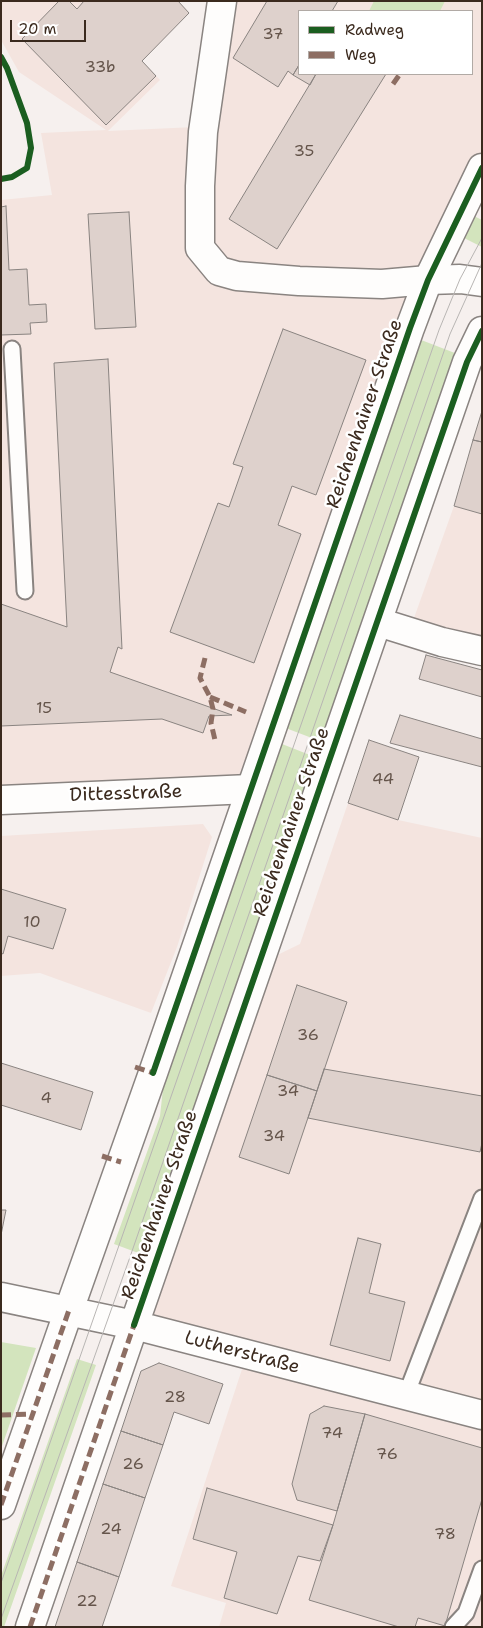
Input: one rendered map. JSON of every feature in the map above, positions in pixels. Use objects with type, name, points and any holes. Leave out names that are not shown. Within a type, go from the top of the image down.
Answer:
[{"type":"street","points":[[222,1],[203,132],[200,186],[200,248],[219,271],[237,276],[299,281],[382,284],[460,279],[482,282]]},
{"type":"street","name":"Reichenhainer Straße","points":[[1,1505],[428,280],[482,168]]},
{"type":"street","name":"Reichenhainer Straße","points":[[30,1627],[468,362],[482,331]]},
{"type":"street","points":[[378,622],[442,642],[482,651]]},
{"type":"street","name":"Dittesstraße","points":[[1,800],[250,789]]},
{"type":"street","name":"Lutherstraße","points":[[1,1297],[134,1325],[482,1415]]},
{"type":"lane","points":[[12,349],[25,591]]},
{"type":"lane","points":[[406,1395],[482,1198]]},
{"type":"lane","points":[[453,1627],[466,1614],[482,1569]]},
{"type":"shaded area","points":[[1,1],[178,1],[189,13],[142,61],[160,80],[108,131],[195,127],[217,1],[482,1],[482,152],[417,285],[271,713],[235,789],[1,800],[1,200],[52,195],[41,133],[106,130],[19,72],[1,40]]},
{"type":"shaded area","points":[[454,506],[482,514],[482,665],[404,646]]},
{"type":"shaded area","points":[[348,803],[398,820],[482,838],[482,1627],[219,1627],[226,1603],[171,1586],[246,1357],[134,1325],[269,959],[300,944]]},
{"type":"shaded area","points":[[203,824],[212,837],[177,947],[151,1013],[40,973],[1,976],[1,836]]},
{"type":"green space","points":[[374,1],[445,1],[440,10],[370,10]]},
{"type":"green space","points":[[470,214],[482,220],[482,247],[462,237]]},
{"type":"green space","points":[[416,338],[460,355],[325,743],[283,727]]},
{"type":"green space","points":[[277,742],[320,759],[149,1257],[114,1244],[160,1116],[166,1061]]},
{"type":"green space","points":[[1,1342],[36,1348],[1,1449]]},
{"type":"green space","points":[[77,1359],[96,1365],[4,1627],[1,1627],[1,1576]]},
{"type":"building","points":[[59,1],[69,1],[77,9],[84,1],[178,1],[189,13],[142,61],[156,76],[106,125],[22,39]]},
{"type":"building","points":[[267,1],[338,1],[333,10],[298,10],[298,67],[293,75],[288,71],[278,87],[233,58]]},
{"type":"building","points":[[298,67],[298,75],[315,75],[310,85],[293,75]]},
{"type":"building","points":[[315,75],[385,75],[277,249],[229,219]]},
{"type":"building","points":[[6,206],[9,270],[27,269],[29,305],[46,304],[47,322],[30,323],[31,334],[1,335],[1,207]]},
{"type":"building","points":[[129,212],[136,327],[95,329],[88,214]]},
{"type":"building","points":[[283,329],[366,360],[316,495],[292,486],[278,525],[301,534],[254,663],[170,632],[218,503],[229,507],[243,467],[233,464]]},
{"type":"building","points":[[108,359],[122,649],[118,647],[110,672],[232,715],[209,716],[203,733],[162,719],[1,726],[1,604],[67,627],[54,363]]},
{"type":"building","points":[[482,411],[482,442],[473,440]]},
{"type":"building","points":[[473,440],[482,442],[482,514],[454,506]]},
{"type":"building","points":[[426,655],[482,670],[482,697],[419,679]]},
{"type":"building","points":[[400,715],[482,739],[482,767],[390,743]]},
{"type":"building","points":[[369,740],[419,757],[398,820],[348,803]]},
{"type":"building","points":[[1,889],[66,909],[53,949],[8,936],[3,954],[1,953]]},
{"type":"building","points":[[297,985],[347,1002],[317,1091],[267,1075]]},
{"type":"building","points":[[1,1063],[93,1092],[81,1130],[1,1105]]},
{"type":"building","points":[[324,1069],[482,1096],[482,1143],[480,1152],[308,1118]]},
{"type":"building","points":[[267,1075],[317,1091],[289,1174],[239,1157]]},
{"type":"building","points":[[1,1210],[6,1210],[1,1235]]},
{"type":"building","points":[[358,1238],[381,1244],[369,1293],[405,1302],[390,1361],[330,1345]]},
{"type":"building","points":[[159,1363],[223,1384],[209,1424],[174,1412],[163,1445],[121,1431],[141,1371]]},
{"type":"building","points":[[324,1406],[365,1414],[337,1511],[297,1500],[292,1484],[310,1414]]},
{"type":"building","points":[[365,1414],[482,1448],[482,1499],[445,1626],[418,1618],[415,1627],[399,1627],[309,1600]]},
{"type":"building","points":[[121,1431],[163,1445],[145,1498],[103,1484]]},
{"type":"building","points":[[103,1484],[145,1498],[119,1577],[77,1562]]},
{"type":"building","points":[[207,1488],[333,1525],[320,1561],[298,1556],[277,1614],[224,1598],[237,1552],[193,1539]]},
{"type":"building","points":[[77,1562],[119,1577],[102,1627],[55,1627]]},
{"type":"tram line","points":[[1,1583],[439,330],[460,279],[482,238]]},
{"type":"tram line","points":[[1,1619],[130,1257],[450,334],[482,263]]},
{"type":"marked path","points":[[393,84],[399,75]]},
{"type":"marked path","points":[[205,658],[200,678],[210,697],[213,709],[211,723],[215,740]]},
{"type":"marked path","points":[[210,697],[246,712]]},
{"type":"marked path","points":[[135,1067],[153,1073]]},
{"type":"marked path","points":[[102,1156],[121,1162]]},
{"type":"marked path","points":[[1,1505],[69,1310]]},
{"type":"marked path","points":[[30,1627],[134,1325]]},
{"type":"marked path","points":[[1,1415],[33,1414]]},
{"type":"cycle path","points":[[1,57],[7,68],[27,123],[31,148],[27,168],[12,177],[1,179]]},
{"type":"cycle path","points":[[153,1073],[410,328],[428,280],[482,168]]},
{"type":"cycle path","points":[[134,1325],[467,362],[482,331]]}]
